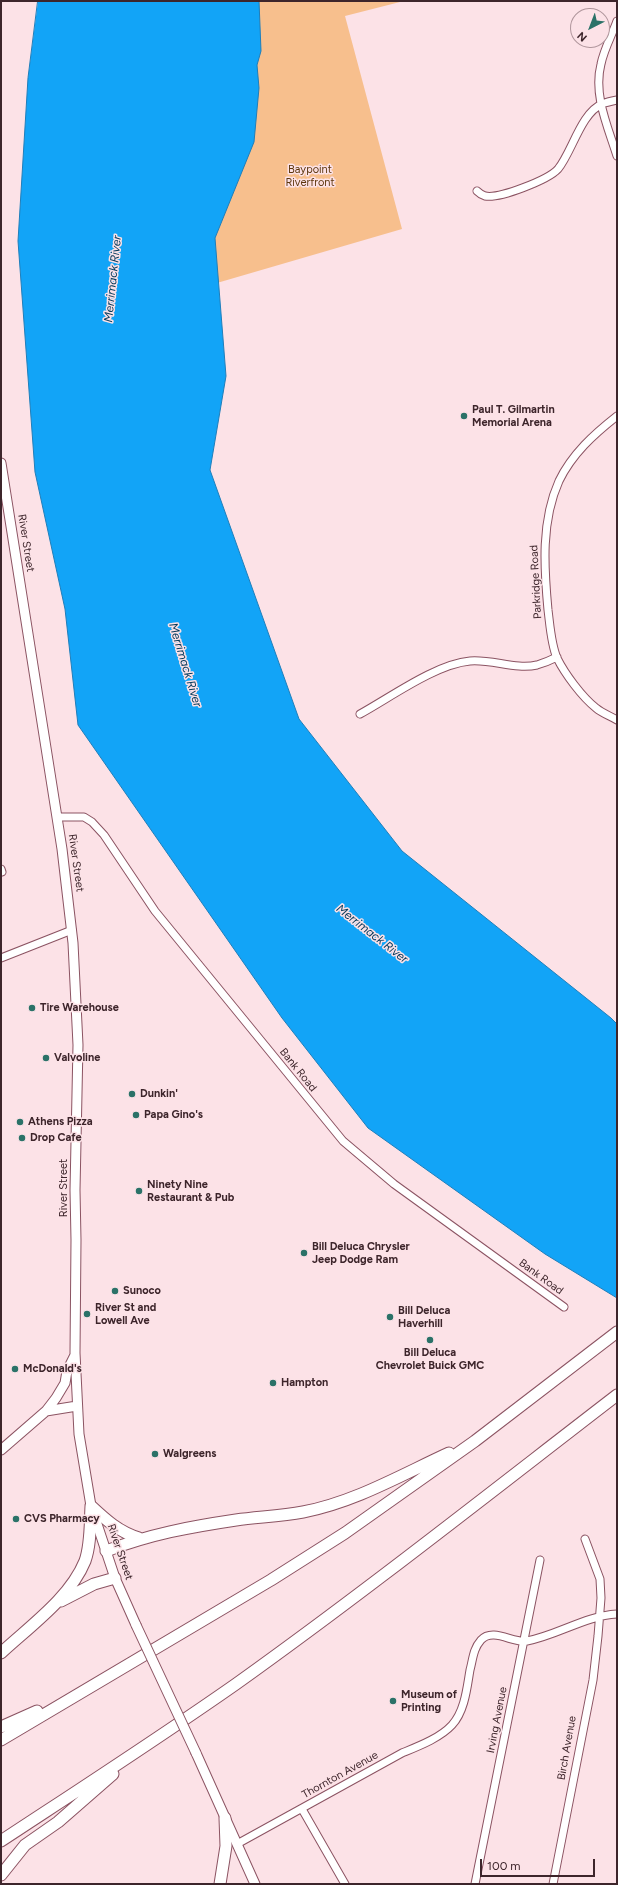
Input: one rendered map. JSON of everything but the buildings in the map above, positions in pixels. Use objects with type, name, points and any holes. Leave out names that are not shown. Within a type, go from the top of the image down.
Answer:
[{"type":"highway","points":[[1,1740],[278,1576],[345,1533],[475,1442],[617,1332]]},
{"type":"highway","points":[[1,1841],[147,1745],[338,1610],[617,1395]]},
{"type":"highway","points":[[106,1551],[139,1538],[165,1531],[303,1512],[365,1493],[475,1442]]},
{"type":"highway","points":[[91,1506],[110,1524],[124,1534],[139,1538]]},
{"type":"highway","points":[[1,1653],[56,1603],[78,1576],[85,1560],[89,1537],[91,1506]]},
{"type":"highway","points":[[56,1603],[94,1584],[115,1578]]},
{"type":"highway","points":[[1,1726],[77,1695]]},
{"type":"highway","points":[[1,1875],[25,1845],[58,1822],[147,1745]]},
{"type":"highway","points":[[220,1884],[226,1846],[225,1818]]},
{"type":"main road","name":"River Street","points":[[1,463],[57,817],[72,930],[78,1045],[75,1190],[75,1353],[79,1434],[91,1506],[115,1578],[255,1884]]},
{"type":"main road","points":[[1,1450],[46,1411],[61,1391],[67,1371],[75,1353]]},
{"type":"main road","points":[[46,1411],[77,1406]]},
{"type":"street","points":[[617,21],[601,64],[599,99],[617,156]]},
{"type":"street","points":[[477,191],[483,196],[493,196],[550,176],[558,169],[578,131],[591,114],[601,104],[617,100]]},
{"type":"street","name":"Parkridge Road","points":[[617,416],[597,432],[574,457],[559,482],[550,509],[545,543],[546,584],[550,625],[557,657],[579,692],[596,708],[617,720]]},
{"type":"street","points":[[360,714],[443,667],[469,661],[490,661],[513,665],[536,665],[557,657]]},
{"type":"street","name":"Bank Road","points":[[57,817],[84,817],[92,822],[104,835],[155,911],[343,1141],[394,1184],[564,1307]]},
{"type":"street","points":[[1,958],[72,930]]},
{"type":"street","name":"Birch Avenue","points":[[553,1884],[584,1715],[592,1680],[600,1598],[600,1579],[585,1539]]},
{"type":"street","name":"Irving Avenue","points":[[475,1884],[540,1560]]},
{"type":"street","points":[[523,1642],[539,1639],[598,1616],[617,1614]]},
{"type":"street","name":"Thornton Avenue","points":[[237,1844],[402,1753],[426,1742],[453,1724],[461,1710],[474,1648],[482,1638],[494,1635],[523,1642]]},
{"type":"street","points":[[302,1809],[345,1884]]},
{"type":"green space","name":"Baypoint Riverfront","points":[[246,1],[404,1],[345,16],[402,229],[210,285],[205,235]]},
{"type":"water","name":"Merrimack River","points":[[38,1],[259,1],[261,51],[257,65],[259,88],[254,142],[215,238],[226,376],[210,470],[299,719],[402,851],[617,1024],[617,1298],[545,1254],[368,1128],[282,1018],[78,725],[65,609],[35,472],[18,241],[28,78]]},
{"type":"place","name":"Paul T. Gilmartin Memorial Arena","points":[[464,416]]},
{"type":"place","name":"Tire Warehouse","points":[[32,1008]]},
{"type":"place","name":"Valvoline","points":[[46,1058]]},
{"type":"place","name":"Dunkin'","points":[[132,1094]]},
{"type":"place","name":"Papa Gino's","points":[[136,1115]]},
{"type":"place","name":"Athens Pizza","points":[[20,1122]]},
{"type":"place","name":"Drop Cafe","points":[[22,1138]]},
{"type":"place","name":"Ninety Nine Restaurant & Pub","points":[[139,1191]]},
{"type":"place","name":"Bill Deluca Chrysler Jeep Dodge Ram","points":[[304,1253]]},
{"type":"place","name":"Sunoco","points":[[115,1291]]},
{"type":"place","name":"River St and Lowell Ave","points":[[87,1314]]},
{"type":"place","name":"Bill Deluca Haverhill","points":[[390,1317]]},
{"type":"place","name":"Bill Deluca Chevrolet Buick GMC","points":[[430,1340]]},
{"type":"place","name":"McDonald's","points":[[15,1369]]},
{"type":"place","name":"Hampton","points":[[273,1383]]},
{"type":"place","name":"Walgreens","points":[[155,1454]]},
{"type":"place","name":"CVS Pharmacy","points":[[16,1519]]},
{"type":"place","name":"Museum of Printing","points":[[393,1701]]}]
